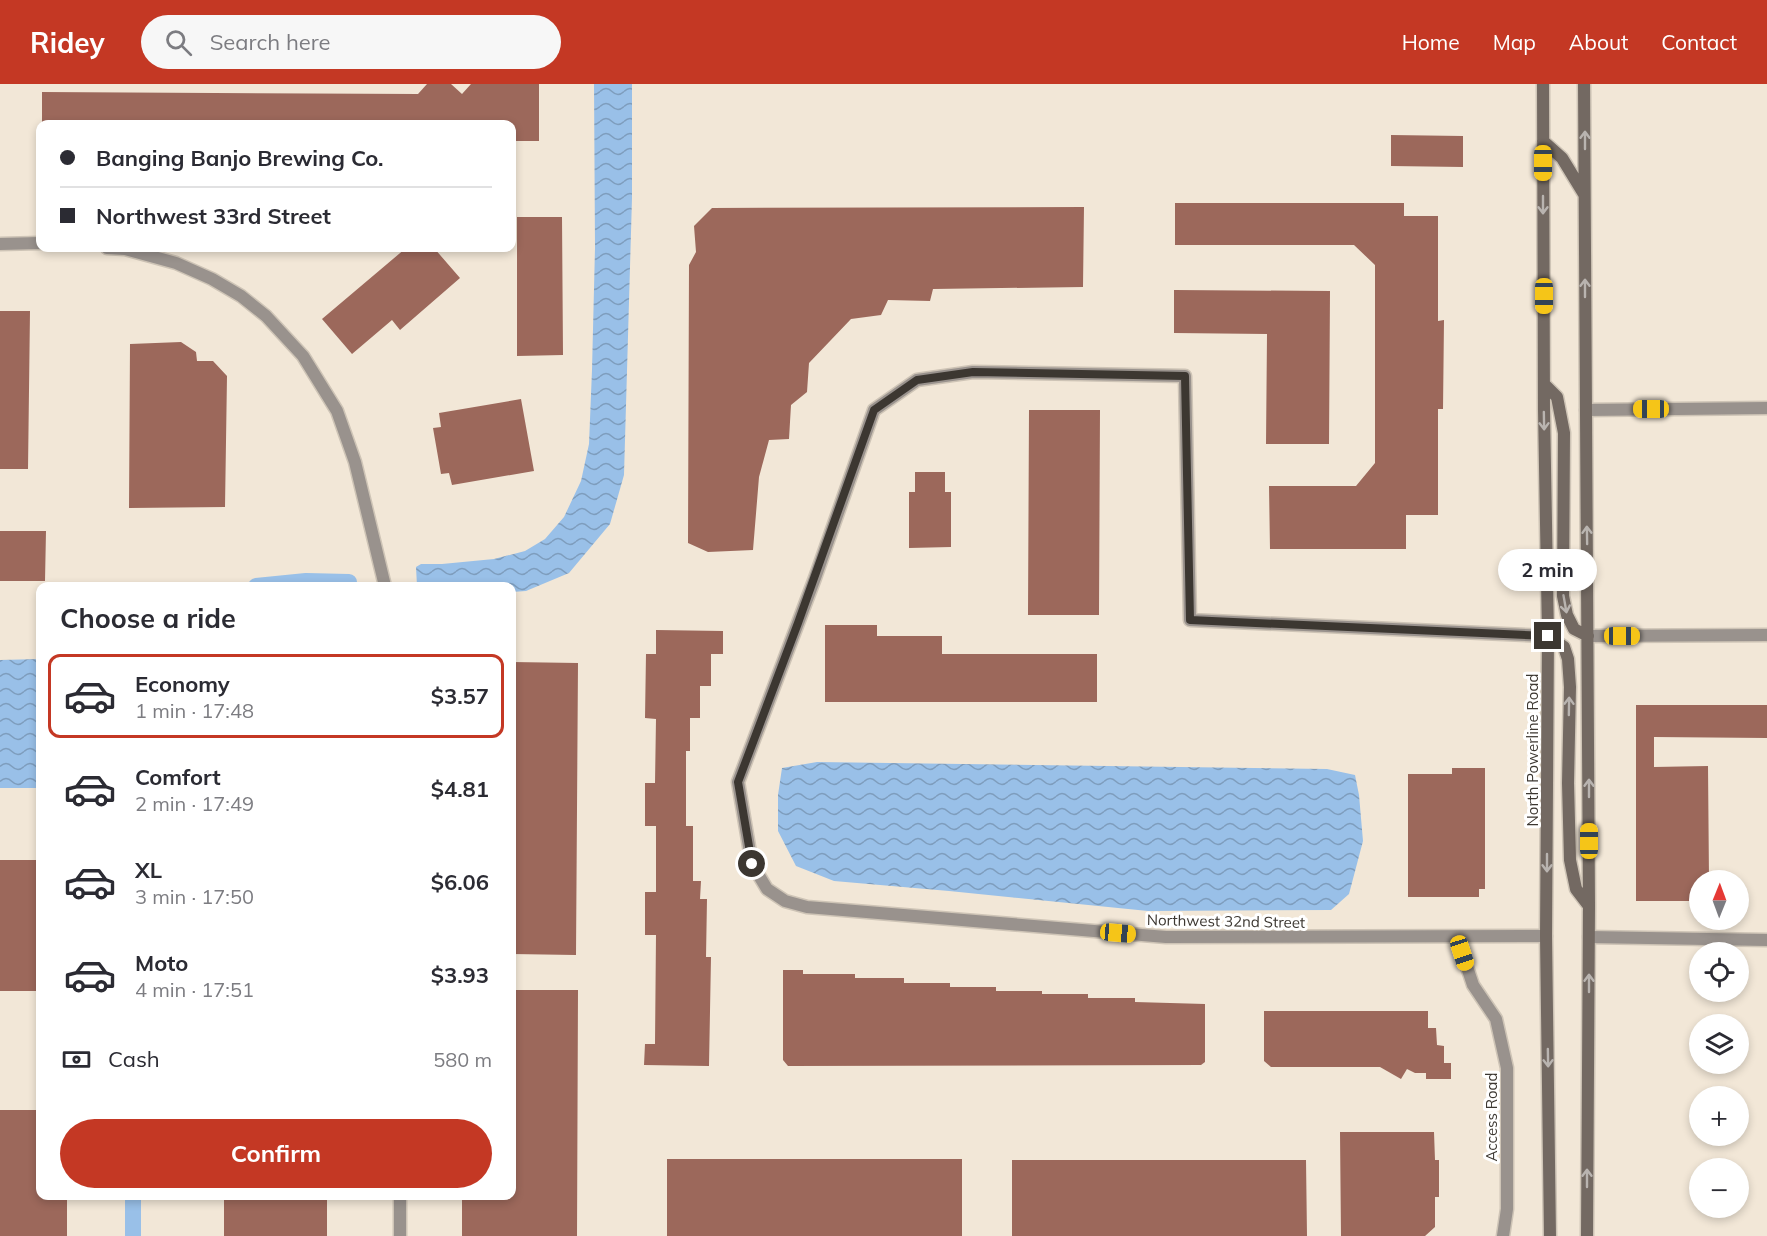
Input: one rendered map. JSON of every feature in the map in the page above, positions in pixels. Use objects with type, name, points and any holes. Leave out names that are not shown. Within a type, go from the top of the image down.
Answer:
[{"type":"main road","name":"North Powerline Road","points":[[1543,84],[1548,636],[1546,936],[1550,1236]]},
{"type":"main road","points":[[1584,84],[1589,906],[1587,1236]]},
{"type":"main road","points":[[1543,141],[1562,158],[1585,195]]},
{"type":"main road","points":[[1544,384],[1557,397],[1564,433],[1563,596],[1567,615],[1574,629],[1588,636]]},
{"type":"main road","points":[[1548,636],[1564,647],[1568,659],[1570,860],[1576,889],[1589,906]]},
{"type":"street","points":[[0,244],[36,243]]},
{"type":"street","points":[[136,252],[176,263],[212,279],[241,296],[266,316],[303,356],[337,411],[355,462],[384,582]]},
{"type":"street","name":"Northwest 32nd Street","points":[[1546,936],[1166,937],[807,907],[785,901],[767,889],[752,864],[738,782],[811,589],[874,410],[917,380],[973,372],[1185,376],[1190,620],[1548,636]]},
{"type":"street","points":[[1586,410],[1767,408]]},
{"type":"street","points":[[1588,636],[1767,635]]},
{"type":"street","name":"Access Road","points":[[1457,937],[1473,986],[1496,1019],[1507,1068],[1507,1209],[1503,1236]]},
{"type":"street","points":[[1589,937],[1767,940]]},
{"type":"street","points":[[400,1200],[400,1236]]},
{"type":"water","points":[[594,84],[632,84],[632,198],[624,475],[610,524],[569,573],[526,591],[516,592],[516,582],[417,582],[416,567],[421,564],[494,559],[525,551],[545,539],[564,517],[581,481],[589,444],[595,248]]},
{"type":"water","points":[[36,659],[36,788],[0,788],[0,660]]},
{"type":"water","points":[[817,762],[1327,769],[1355,775],[1363,841],[1349,894],[1331,910],[1148,911],[834,881],[796,866],[778,831],[778,795],[782,768]]},
{"type":"building","points":[[427,84],[451,84],[462,94],[471,84],[539,84],[539,141],[516,141],[516,120],[42,120],[42,92],[418,94]]},
{"type":"building","points":[[1391,135],[1463,136],[1463,167],[1391,166]]},
{"type":"building","points":[[1175,203],[1404,203],[1404,216],[1438,216],[1438,321],[1444,320],[1443,409],[1438,409],[1438,515],[1406,515],[1406,549],[1270,549],[1269,486],[1356,486],[1375,463],[1375,265],[1354,245],[1175,245]]},
{"type":"building","points":[[1084,207],[1083,287],[933,289],[930,301],[888,300],[881,315],[851,319],[809,363],[807,392],[791,405],[789,439],[769,440],[759,477],[753,550],[708,552],[688,543],[689,265],[696,252],[694,226],[712,208]]},
{"type":"building","points":[[517,217],[562,217],[563,355],[517,356]]},
{"type":"building","points":[[401,252],[437,252],[460,278],[400,330],[392,320],[352,354],[322,319]]},
{"type":"building","points":[[1174,290],[1330,291],[1329,444],[1266,444],[1267,334],[1174,333]]},
{"type":"building","points":[[0,311],[30,311],[28,469],[0,469]]},
{"type":"building","points":[[181,342],[196,352],[197,361],[213,361],[227,376],[225,507],[129,508],[130,344]]},
{"type":"building","points":[[521,399],[534,471],[452,485],[449,473],[441,474],[433,428],[441,427],[439,413]]},
{"type":"building","points":[[1029,410],[1100,410],[1099,615],[1028,615]]},
{"type":"building","points":[[915,472],[945,472],[945,492],[951,492],[951,547],[909,548],[909,492],[915,492]]},
{"type":"building","points":[[0,531],[46,531],[45,581],[0,581]]},
{"type":"building","points":[[825,625],[877,625],[877,636],[942,636],[942,654],[1097,654],[1097,702],[825,702]]},
{"type":"building","points":[[656,630],[723,631],[723,654],[711,654],[711,686],[700,686],[700,718],[690,718],[690,751],[686,751],[686,826],[693,826],[693,881],[701,881],[700,899],[707,899],[706,957],[711,957],[709,1066],[644,1065],[645,1044],[655,1044],[656,935],[645,935],[645,892],[656,892],[656,826],[645,826],[645,783],[655,783],[656,719],[645,718],[646,654],[656,654]]},
{"type":"building","points":[[516,662],[578,663],[576,955],[516,954]]},
{"type":"building","points":[[1636,705],[1767,705],[1767,738],[1654,737],[1654,767],[1708,766],[1709,870],[1689,870],[1689,901],[1636,901]]},
{"type":"building","points":[[1452,768],[1485,768],[1485,889],[1479,889],[1479,897],[1408,897],[1408,774],[1452,774]]},
{"type":"building","points":[[0,860],[36,860],[36,991],[0,991]]},
{"type":"building","points":[[783,970],[803,970],[803,974],[855,974],[855,978],[904,978],[904,983],[950,983],[950,987],[996,987],[996,991],[1042,991],[1042,994],[1088,994],[1088,998],[1135,998],[1135,1002],[1205,1004],[1205,1062],[1201,1065],[788,1066],[783,1060]]},
{"type":"building","points":[[516,990],[578,990],[577,1236],[462,1236],[462,1200],[516,1200]]},
{"type":"building","points":[[1264,1011],[1428,1011],[1428,1028],[1436,1028],[1437,1045],[1444,1046],[1444,1063],[1451,1063],[1451,1079],[1426,1079],[1426,1073],[1415,1073],[1407,1069],[1401,1079],[1380,1067],[1271,1067],[1264,1061]]},
{"type":"building","points":[[0,1110],[36,1110],[36,1200],[67,1200],[67,1236],[0,1236]]},
{"type":"building","points":[[1340,1132],[1434,1132],[1435,1160],[1439,1160],[1439,1197],[1435,1197],[1435,1227],[1425,1236],[1341,1236]]},
{"type":"building","points":[[667,1159],[962,1159],[962,1236],[667,1236]]},
{"type":"building","points":[[1012,1160],[1306,1160],[1307,1236],[1012,1236]]},
{"type":"building","points":[[224,1200],[327,1200],[327,1236],[224,1236]]},
{"type":"waterway","points":[[296,582],[349,582]]},
{"type":"waterway","points":[[133,1200],[133,1236]]},
{"type":"route","points":[[752,864],[738,782],[874,410],[917,380],[973,372],[1185,376],[1190,620],[1548,636]]}]
